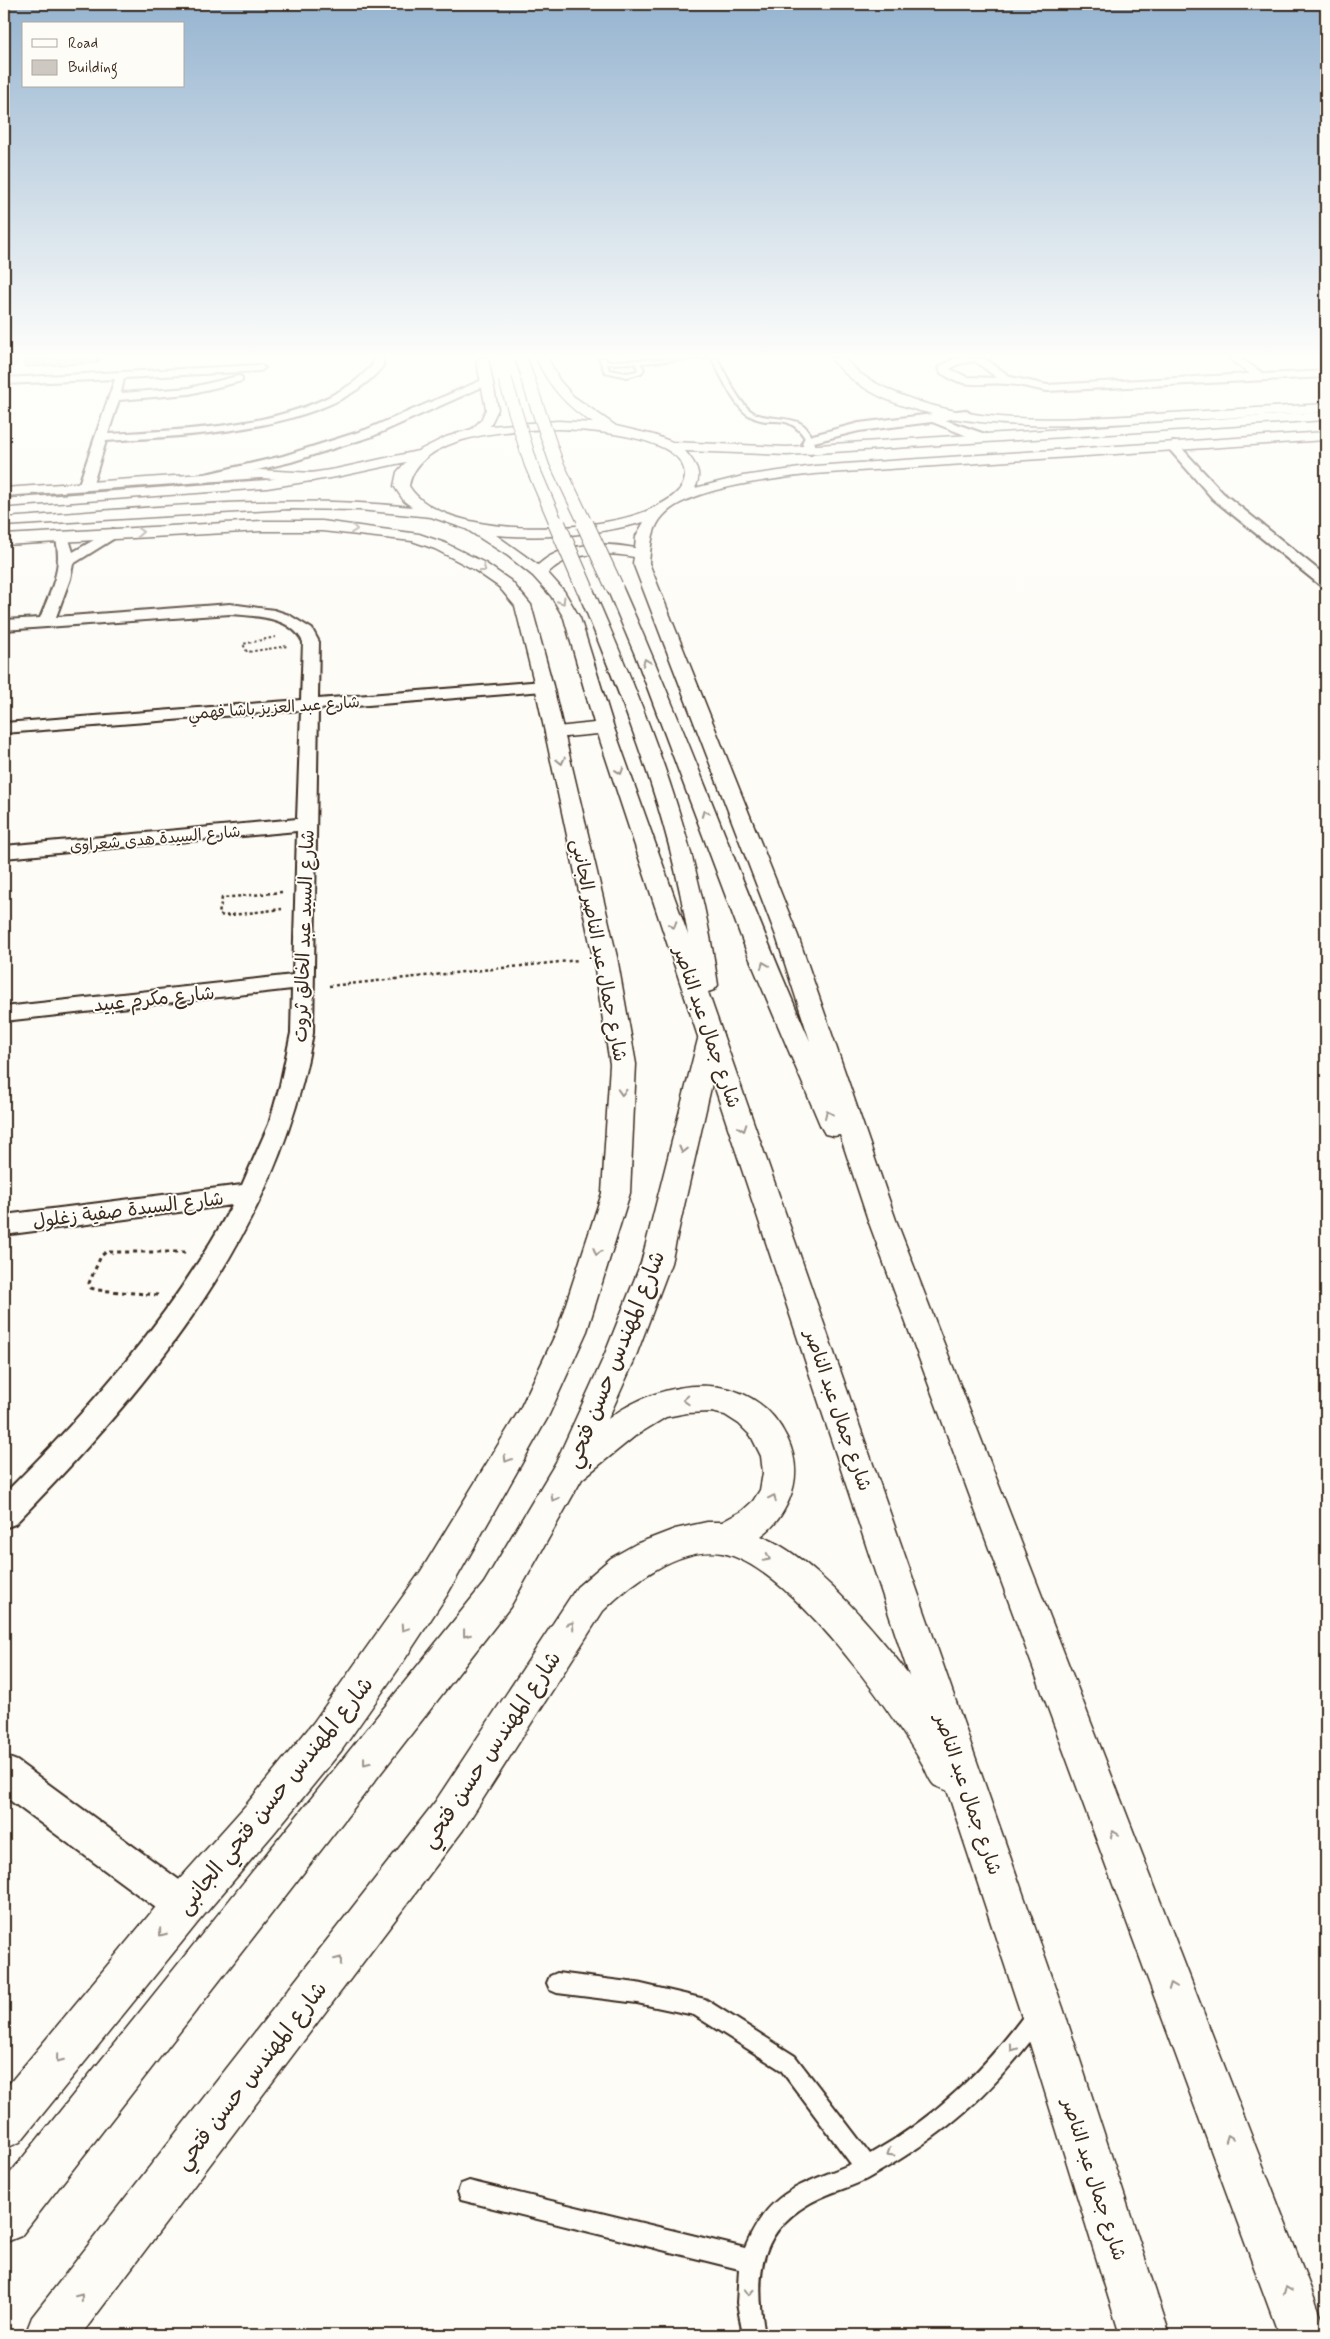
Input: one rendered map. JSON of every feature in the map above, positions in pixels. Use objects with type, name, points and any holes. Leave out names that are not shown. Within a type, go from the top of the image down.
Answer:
[{"type":"main road","points":[[4,492],[24,496],[242,486],[313,477],[363,467]]},
{"type":"main road","points":[[408,467],[403,475],[402,485],[406,495],[416,505],[431,514]]},
{"type":"main road","points":[[532,467],[585,589],[646,742],[679,842],[693,899],[704,963],[711,1035]]},
{"type":"main road","points":[[558,467],[644,655],[789,1024],[829,1117],[882,1220]]},
{"type":"main road","points":[[689,467],[692,477],[690,485],[666,506],[644,536],[640,554],[641,563],[786,936],[882,1220],[1304,2335]]},
{"type":"main road","points":[[741,467],[750,472],[774,475]]},
{"type":"main road","points":[[4,522],[278,506],[359,506],[431,514],[472,526],[519,532],[571,531],[619,524],[718,486],[774,475],[851,467]]},
{"type":"main road","points":[[4,503],[24,496],[84,487],[274,474],[313,477]]},
{"type":"main road","points":[[242,486],[290,488],[301,494],[294,502],[278,506]]},
{"type":"main road","points":[[62,536],[68,518]]},
{"type":"main road","name":"شارع جمال عبد الناصر الجانبى","points":[[4,540],[262,526],[322,526],[414,536],[440,546],[479,566],[505,584],[523,605],[555,732],[605,957],[624,1064],[616,1193],[572,1331],[532,1417]]},
{"type":"main road","name":"شارع جمال عبد الناصر","points":[[472,526],[514,553],[539,573],[558,594],[572,618],[605,728],[1041,2008],[1145,2335]]},
{"type":"main road","points":[[539,573],[556,560],[574,554],[608,550],[640,554]]},
{"type":"main road","points":[[555,732],[605,728]]},
{"type":"main road","name":"شارع المهندس حسن فتحي","points":[[4,2219],[497,1595],[569,1471],[618,1361],[656,1263],[711,1035]]},
{"type":"main road","points":[[569,1471],[653,1408],[676,1401],[700,1400],[719,1400],[736,1406],[752,1416],[765,1428],[774,1443],[779,1459],[780,1475],[777,1492],[769,1507],[741,1531],[723,1538]]},
{"type":"main road","name":"شارع المهندس حسن فتحي الجانبى","points":[[4,2126],[184,1906],[260,1820],[327,1737],[384,1658],[434,1583],[532,1417]]},
{"type":"main road","points":[[723,1538],[778,1564],[837,1618],[871,1656],[904,1698],[934,1745],[982,1832]]},
{"type":"main road","name":"شارع المهندس حسن فتحي","points":[[50,2335],[449,1816],[590,1599],[609,1579],[630,1563],[652,1552],[691,1541],[723,1538]]},
{"type":"street","points":[[84,487],[91,467]]},
{"type":"street","points":[[202,479],[253,467]]},
{"type":"street","points":[[1192,467],[1218,496],[1326,583]]},
{"type":"street","points":[[68,561],[113,533]]},
{"type":"street","points":[[46,622],[68,561],[67,548],[62,536]]},
{"type":"street","points":[[4,625],[230,609],[276,616],[297,624],[308,637]]},
{"type":"street","name":"شارع السيد عبد الخالق ثروت","points":[[4,1514],[52,1467],[130,1379],[191,1297],[219,1252],[251,1193],[276,1135],[293,1082],[302,1033],[309,704],[308,637]]},
{"type":"street","name":"شارع عبد العزيز باشا فهمي","points":[[4,728],[544,686]]},
{"type":"street","name":"شارع السيدة هدى شعراوى","points":[[4,852],[307,824]]},
{"type":"street","name":"شارع مكرم عبيد","points":[[4,1014],[303,985]]},
{"type":"street","name":"شارع السيدة صفية زغلول","points":[[4,1225],[251,1193]]},
{"type":"street","points":[[4,1774],[184,1906]]},
{"type":"lane","points":[[557,1983],[637,1994],[698,2006],[788,2063],[867,2168]]},
{"type":"lane","points":[[754,2335],[748,2298],[752,2261],[760,2238],[772,2219],[787,2204],[805,2193],[867,2168],[924,2132],[970,2093],[1007,2056],[1041,2008]]},
{"type":"lane","points":[[469,2192],[752,2261]]},
{"type":"path","points":[[308,637],[247,652],[243,644],[308,637]]},
{"type":"path","points":[[222,898],[305,898],[223,916],[219,914],[222,898]]},
{"type":"path","points":[[303,985],[605,957]]},
{"type":"path","points":[[191,1297],[97,1290],[91,1288],[89,1283],[101,1256],[112,1251],[219,1252]]}]
